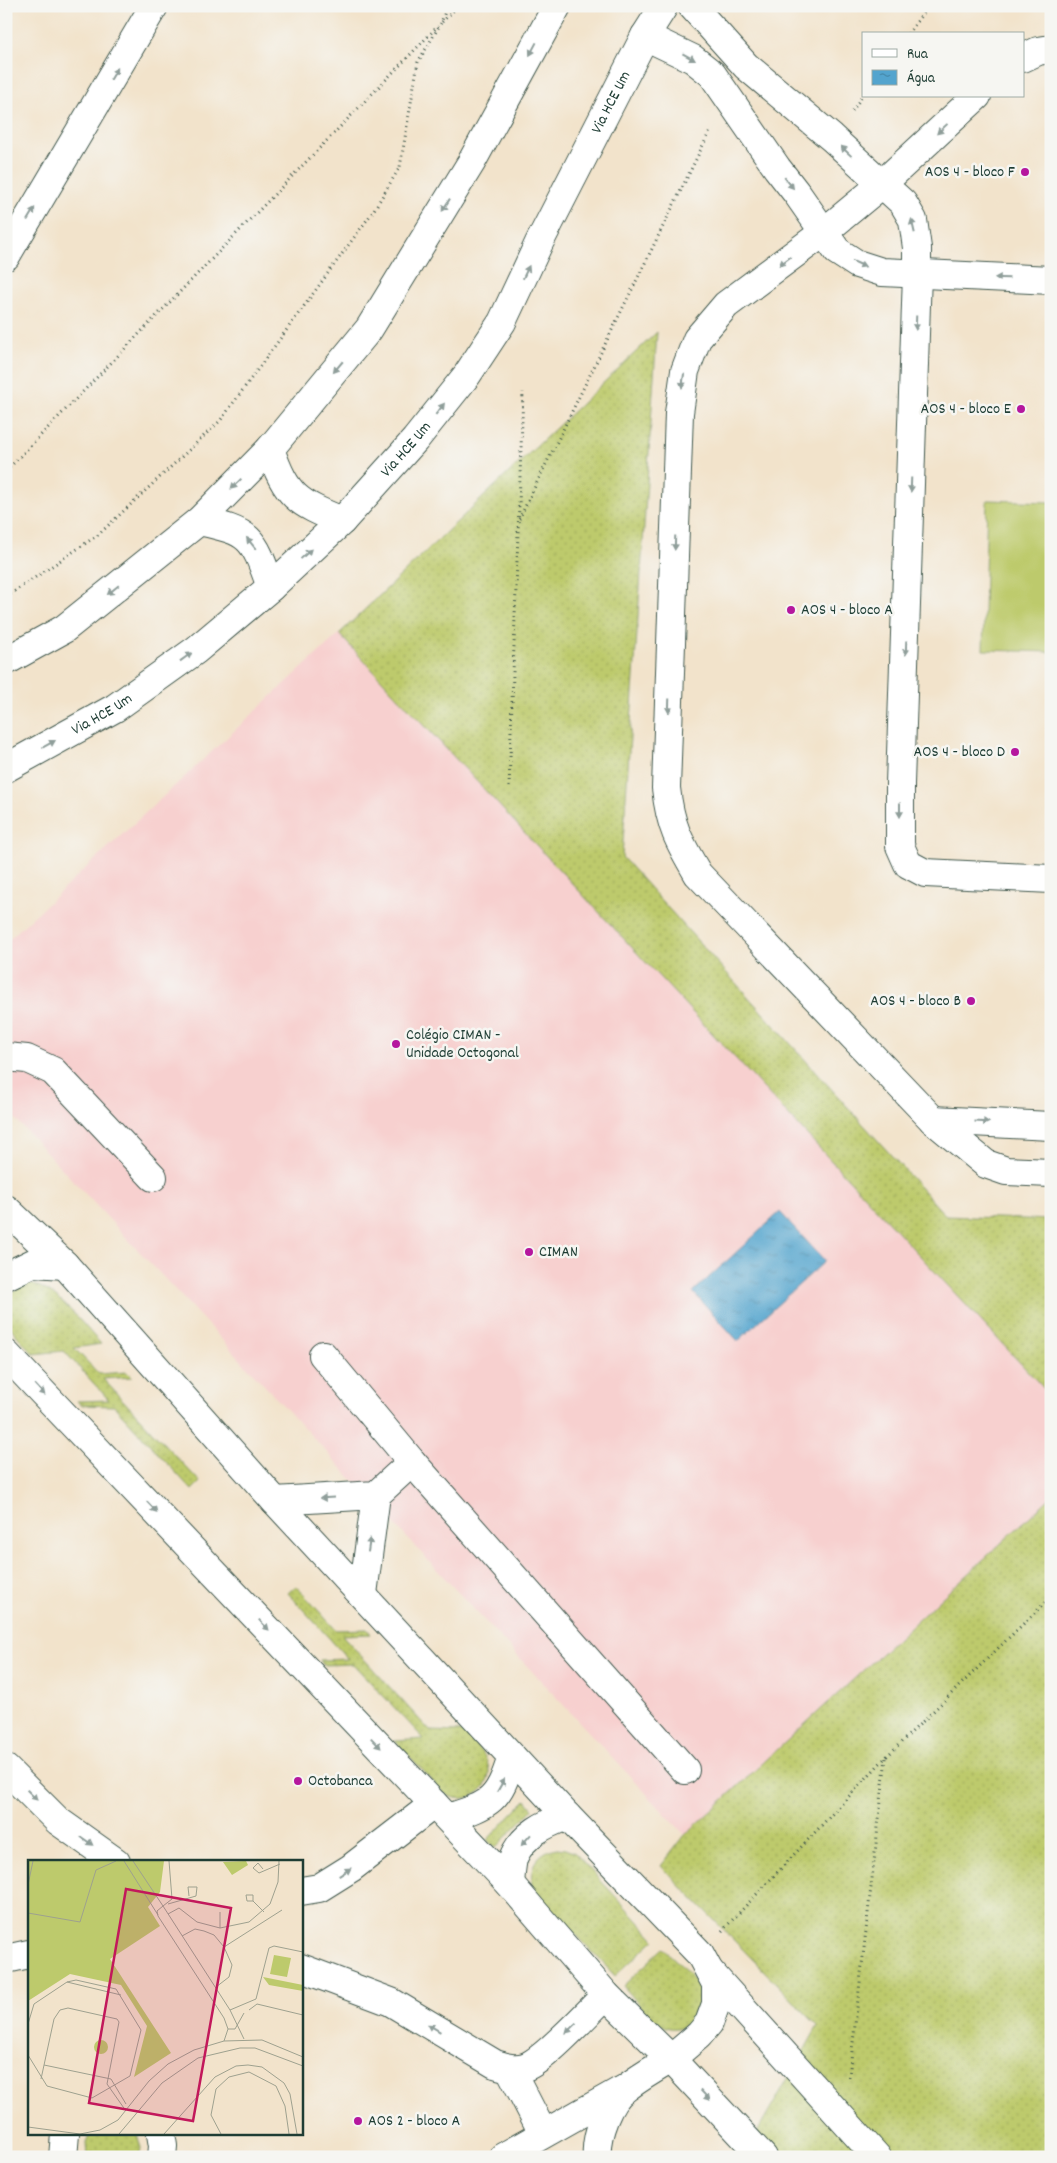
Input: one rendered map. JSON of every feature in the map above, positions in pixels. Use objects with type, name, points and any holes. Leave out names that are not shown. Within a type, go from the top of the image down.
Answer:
[{"type":"street","points":[[6,256],[154,6]]},
{"type":"street","points":[[6,661],[64,629],[199,521],[270,449],[370,329],[472,163],[556,6]]},
{"type":"street","name":"Via HCE Um","points":[[6,768],[115,708],[196,650],[270,587],[342,520],[415,440],[466,375],[502,322],[548,226],[645,36],[664,6]]},
{"type":"street","points":[[692,6],[746,66],[832,138],[903,203],[913,220],[917,248],[917,274],[900,846],[908,864],[925,872],[1051,879]]},
{"type":"street","points":[[645,36],[693,59],[712,74],[837,251],[857,264],[882,272],[1051,280]]},
{"type":"street","points":[[1024,58],[1038,51],[1051,49]]},
{"type":"street","points":[[975,98],[882,184],[824,232],[726,305],[697,339],[685,371],[678,433],[667,778],[668,813],[679,842],[698,874],[933,1120],[986,1164],[1006,1172],[1051,1173]]},
{"type":"street","points":[[270,449],[280,478],[293,496],[313,509],[342,520]]},
{"type":"street","points":[[199,521],[230,527],[249,538],[259,554],[270,587]]},
{"type":"street","points":[[6,1057],[27,1059],[53,1071],[153,1177]]},
{"type":"street","points":[[933,1120],[1051,1126]]},
{"type":"street","points":[[6,1209],[65,1265],[275,1501],[704,1962],[877,2157]]},
{"type":"street","points":[[6,1276],[33,1264],[65,1265]]},
{"type":"street","points":[[7,1355],[510,1884],[606,1994],[672,2059],[763,2157]]},
{"type":"street","points":[[323,1355],[412,1462],[684,1770]]},
{"type":"street","points":[[275,1501],[376,1495],[412,1462]]},
{"type":"street","points":[[363,1594],[376,1495]]},
{"type":"street","points":[[302,1891],[319,1888],[441,1811],[475,1809],[492,1799],[503,1784],[512,1756]]},
{"type":"street","points":[[6,1769],[58,1821],[113,1860]]},
{"type":"street","points":[[510,1884],[514,1857],[527,1837],[543,1825],[567,1816]]},
{"type":"street","points":[[6,1959],[28,1954]]},
{"type":"street","points":[[503,2157],[624,2089],[672,2059],[699,2035],[709,2022],[716,2004],[716,1984],[704,1962]]},
{"type":"street","points":[[302,1968],[391,2002],[495,2064],[510,2069],[525,2067],[539,2059],[606,1994]]},
{"type":"street","points":[[510,2069],[543,2133]]},
{"type":"street","points":[[598,2157],[596,2145],[606,2115],[624,2089]]},
{"type":"street","points":[[63,2157],[65,2136]]},
{"type":"street","points":[[161,2136],[162,2157]]},
{"type":"path","points":[[6,597],[98,535],[220,421],[372,213],[400,167],[418,62],[441,23],[446,6]]},
{"type":"path","points":[[6,471],[458,6]]},
{"type":"path","points":[[909,32],[928,6]]},
{"type":"path","points":[[519,519],[728,95]]},
{"type":"path","points":[[509,788],[523,392]]},
{"type":"path","points":[[704,1962],[886,1757],[1051,1597]]},
{"type":"path","points":[[850,2126],[849,2077],[886,1757]]},
{"type":"shaded area","name":"CIMAN","points":[[339,634],[1051,1396],[1051,1497],[685,1835],[6,1109],[6,942]]},
{"type":"green space","points":[[657,332],[622,857],[946,1216],[1051,1220],[1051,1396],[339,634]]},
{"type":"green space","points":[[987,500],[1051,502],[1051,652],[983,650]]},
{"type":"green space","points":[[29,1284],[49,1292],[59,1299],[101,1344],[74,1348],[99,1374],[127,1372],[132,1377],[103,1379],[200,1482],[192,1490],[114,1406],[81,1405],[77,1401],[109,1400],[64,1351],[33,1354],[13,1331],[6,1316],[9,1298],[17,1289]]},
{"type":"green space","points":[[1051,1497],[1051,2157],[743,2157],[818,2026],[661,1866],[685,1835]]},
{"type":"green space","points":[[296,1586],[336,1630],[367,1629],[371,1634],[342,1635],[430,1731],[462,1732],[477,1747],[488,1765],[489,1774],[483,1789],[469,1797],[453,1798],[445,1794],[395,1741],[424,1739],[353,1664],[323,1665],[320,1660],[348,1659],[288,1593]]},
{"type":"green space","points":[[526,1800],[533,1809],[495,1848],[487,1840]]},
{"type":"green space","points":[[557,1848],[575,1853],[655,1939],[615,1976],[536,1892],[532,1877],[534,1864],[543,1854]]},
{"type":"green space","points":[[663,1948],[692,1978],[699,1988],[701,1997],[697,2015],[684,2026],[676,2028],[658,2023],[623,1986]]},
{"type":"green space","points":[[89,2136],[138,2136],[141,2148],[139,2157],[87,2157],[86,2143]]},
{"type":"water","points":[[780,1212],[825,1261],[738,1341],[693,1292]]},
{"type":"place","name":"AOS 4 - bloco F","points":[[1025,172]]},
{"type":"place","name":"AOS 4 - bloco E","points":[[1021,409]]},
{"type":"place","name":"AOS 4 - bloco A","points":[[791,610]]},
{"type":"place","name":"AOS 4 - bloco D","points":[[1015,752]]},
{"type":"place","name":"AOS 4 - bloco B","points":[[971,1001]]},
{"type":"place","name":"Colégio CIMAN - Unidade Octogonal","points":[[396,1044]]},
{"type":"place","name":"CIMAN","points":[[529,1252]]},
{"type":"place","name":"Octobanca","points":[[298,1781]]},
{"type":"place","name":"AOS 2 - bloco A","points":[[358,2121]]}]
